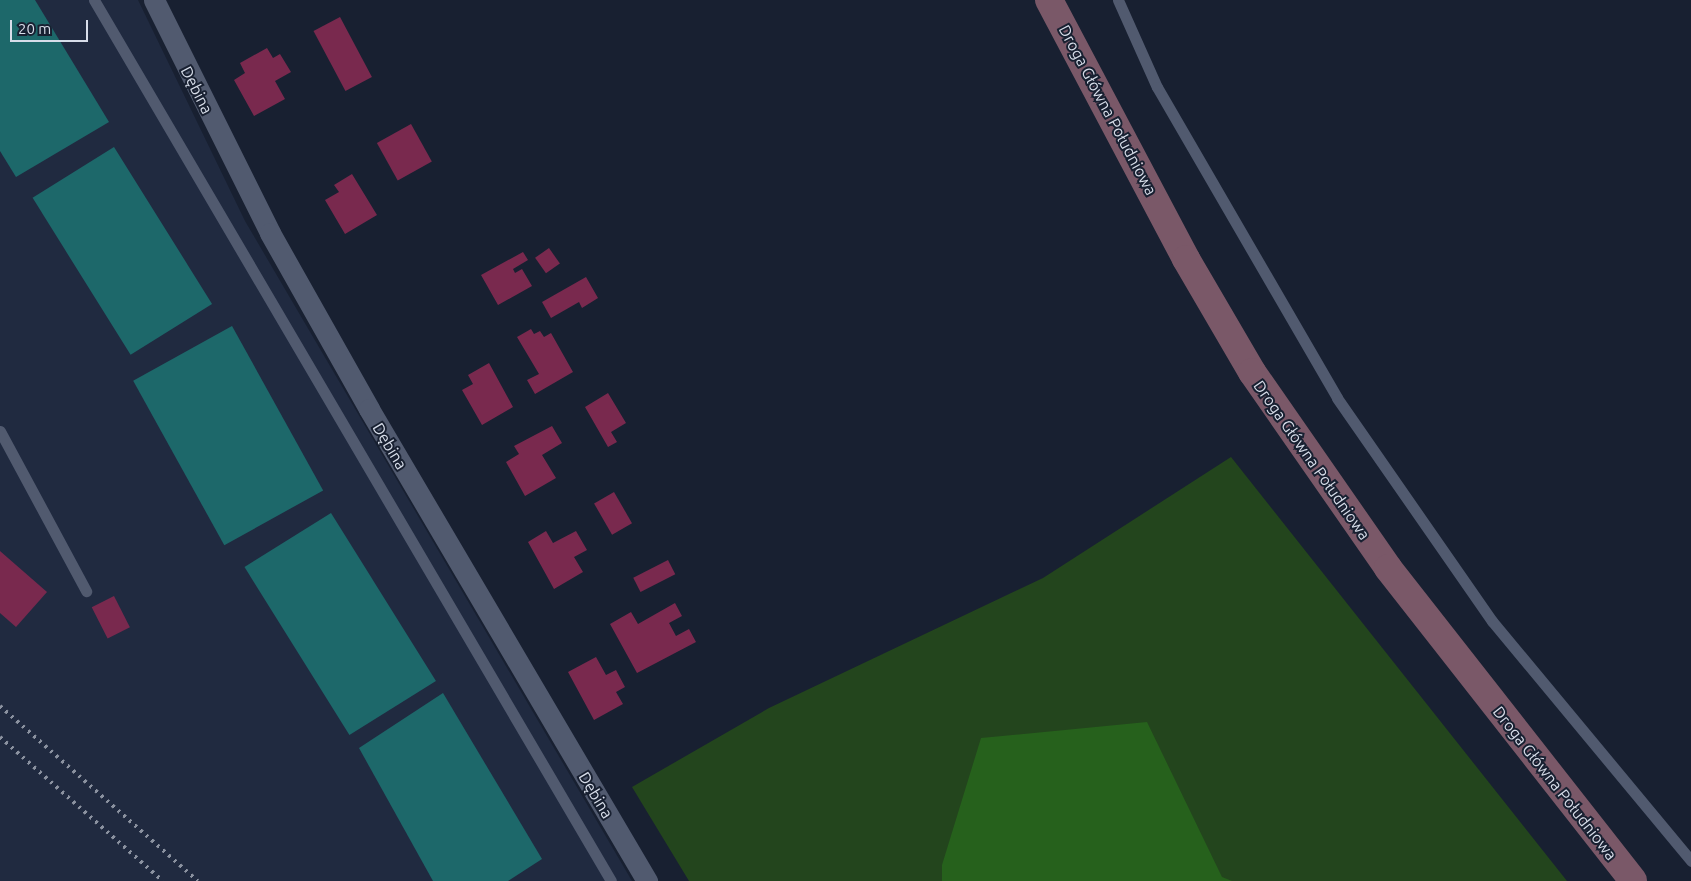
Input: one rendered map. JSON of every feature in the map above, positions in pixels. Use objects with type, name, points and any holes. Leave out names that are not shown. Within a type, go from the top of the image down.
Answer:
[{"type":"main road","name":"Droga Główna Południowa","points":[[1050,0],[1186,259],[1252,372],[1388,568],[1633,881]]},
{"type":"street","name":"Dębina","points":[[154,0],[270,233],[369,409],[647,881]]},
{"type":"lane","points":[[94,0],[611,881]]},
{"type":"lane","points":[[1118,0],[1157,87],[1337,398],[1492,621],[1691,861]]},
{"type":"lane","points":[[0,431],[86,592]]},
{"type":"shaded area","points":[[0,0],[138,0],[245,221],[632,881],[0,881]]},
{"type":"shaded area","points":[[0,0],[35,0],[109,122],[16,177],[0,151]]},
{"type":"shaded area","points":[[114,147],[212,304],[131,355],[33,198]]},
{"type":"shaded area","points":[[232,326],[323,490],[224,545],[133,381]]},
{"type":"shaded area","points":[[1231,457],[1567,881],[689,881],[632,787],[769,708],[1043,578]]},
{"type":"shaded area","points":[[331,513],[436,681],[349,735],[244,567]]},
{"type":"shaded area","points":[[443,693],[542,859],[508,881],[433,881],[359,748]]},
{"type":"green space","points":[[1147,722],[1222,877],[1232,881],[942,881],[942,865],[981,738]]},
{"type":"building","points":[[340,17],[372,77],[345,91],[314,31]]},
{"type":"building","points":[[267,48],[273,58],[280,54],[291,72],[275,81],[285,99],[254,116],[234,80],[245,73],[240,63]]},
{"type":"building","points":[[411,124],[432,162],[398,181],[377,143]]},
{"type":"building","points":[[352,174],[377,215],[345,234],[325,200],[339,192],[334,185]]},
{"type":"building","points":[[549,248],[560,264],[546,273],[535,258]]},
{"type":"building","points":[[523,252],[528,260],[513,269],[515,273],[522,269],[532,286],[498,305],[481,275]]},
{"type":"building","points":[[586,277],[598,298],[582,308],[579,302],[551,318],[542,302]]},
{"type":"building","points":[[531,329],[534,334],[540,331],[544,337],[551,333],[573,372],[535,394],[527,380],[539,374],[517,337]]},
{"type":"building","points":[[489,363],[513,407],[482,425],[462,390],[473,384],[468,375]]},
{"type":"building","points":[[608,393],[626,423],[611,432],[617,442],[608,447],[585,407]]},
{"type":"building","points":[[552,426],[562,443],[542,455],[556,478],[525,496],[506,462],[519,454],[514,446]]},
{"type":"building","points":[[614,492],[632,523],[612,535],[594,503]]},
{"type":"building","points":[[546,531],[553,543],[576,531],[587,550],[574,557],[583,572],[554,589],[528,542]]},
{"type":"building","points":[[0,551],[47,592],[16,627],[0,613]]},
{"type":"building","points":[[668,560],[675,574],[641,592],[633,578]]},
{"type":"building","points":[[114,596],[130,627],[108,639],[92,607]]},
{"type":"building","points":[[675,603],[682,616],[669,623],[676,636],[689,629],[696,642],[637,673],[610,624],[631,612],[638,624]]},
{"type":"building","points":[[596,657],[606,675],[616,670],[625,687],[616,692],[623,704],[594,720],[568,672]]},
{"type":"railway","points":[[0,706],[198,881]]},
{"type":"railway","points":[[0,737],[163,881]]}]
